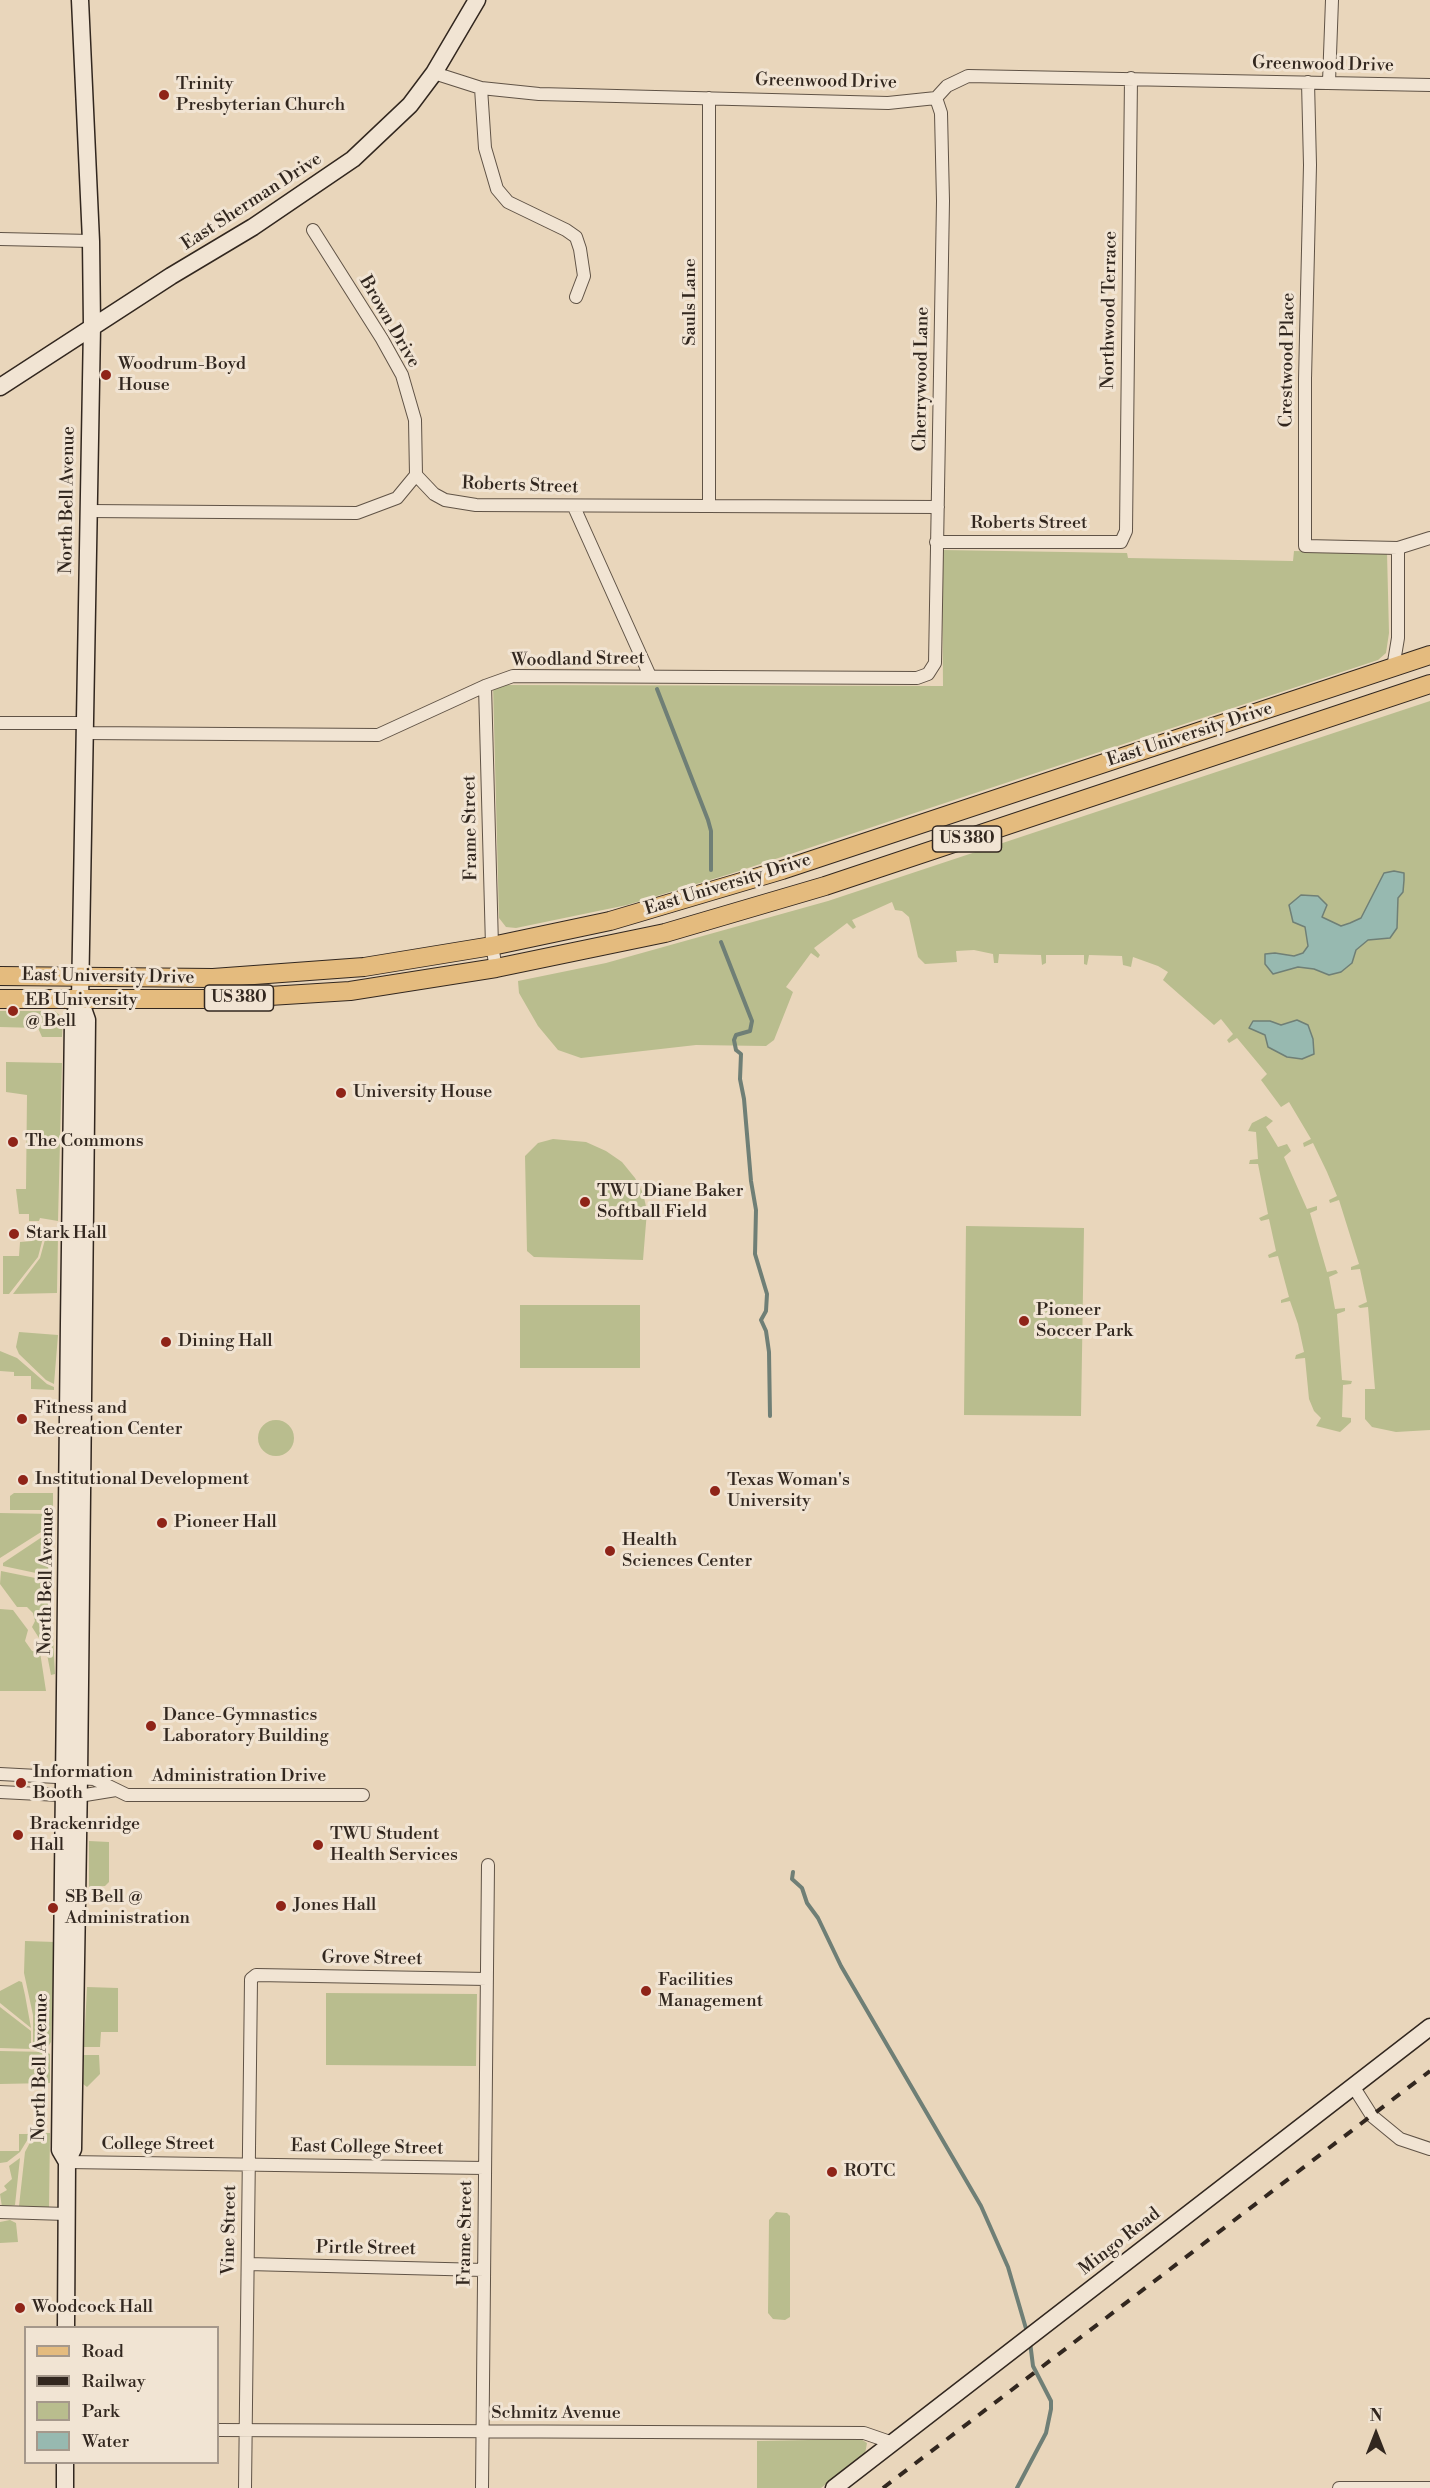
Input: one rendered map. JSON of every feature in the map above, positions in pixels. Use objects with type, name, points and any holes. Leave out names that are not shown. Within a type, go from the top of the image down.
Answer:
[{"type":"main road","name":"North Bell Avenue","points":[[66,2326],[67,2162],[73,2149],[73,1020],[80,1000],[83,728],[92,326],[91,241],[80,0]]},
{"type":"main road","name":"East Sherman Drive","points":[[0,387],[92,326],[253,227],[353,159],[410,105],[434,73],[477,0]]},
{"type":"main road","name":"East University Drive","points":[[0,976],[213,978],[352,968],[492,946],[610,921],[782,870],[1430,655]]},
{"type":"main road","name":"East University Drive","points":[[0,999],[221,999],[350,991],[496,968],[665,933],[825,886],[1430,684]]},
{"type":"main road","name":"Mingo Road","points":[[834,2488],[1430,2027]]},
{"type":"main road","points":[[64,2488],[65,2464]]},
{"type":"street","points":[[1329,82],[1332,0]]},
{"type":"street","name":"Greenwood Drive","points":[[434,73],[481,88],[539,94],[888,103],[936,98],[947,86],[968,76],[1430,85]]},
{"type":"street","name":"Northwood Terrace","points":[[1121,542],[1126,531],[1131,78]]},
{"type":"street","name":"Crestwood Place","points":[[1308,82],[1310,165],[1305,546],[1398,548]]},
{"type":"street","points":[[481,88],[485,148],[497,189],[508,202],[576,237],[584,276],[576,297]]},
{"type":"street","name":"Sauls Lane","points":[[709,98],[709,506]]},
{"type":"street","name":"Cherrywood Lane","points":[[934,663],[943,201],[941,113],[936,98]]},
{"type":"street","name":"Brown Drive","points":[[313,230],[402,375],[415,420],[416,475]]},
{"type":"street","points":[[0,239],[91,241]]},
{"type":"street","points":[[88,511],[357,513],[397,498],[416,475]]},
{"type":"street","name":"Roberts Street","points":[[416,475],[434,494],[460,504],[574,507],[938,507]]},
{"type":"street","points":[[574,507],[650,676]]},
{"type":"street","points":[[1393,668],[1398,638],[1398,548],[1430,538]]},
{"type":"street","name":"Roberts Street","points":[[936,542],[1121,542]]},
{"type":"street","name":"Woodland Street","points":[[0,723],[83,728],[378,735],[485,686],[513,676],[917,678],[928,674],[934,663]]},
{"type":"street","name":"Frame Street","points":[[485,686],[492,946],[496,968]]},
{"type":"street","name":"Administration Drive","points":[[0,1774],[72,1776],[111,1785],[116,1790],[127,1794],[363,1794]]},
{"type":"street","name":"Administration Drive","points":[[0,1792],[72,1796],[116,1790]]},
{"type":"street","name":"Frame Street","points":[[482,2488],[488,1865]]},
{"type":"street","name":"Grove Street","points":[[256,1975],[487,1979]]},
{"type":"street","name":"Vine Street","points":[[245,2488],[251,1979],[256,1975]]},
{"type":"street","points":[[1353,2086],[1372,2116],[1400,2139],[1430,2149]]},
{"type":"street","name":"College Street","points":[[67,2162],[249,2164]]},
{"type":"street","name":"East College Street","points":[[249,2164],[485,2168]]},
{"type":"street","points":[[0,2212],[66,2214]]},
{"type":"street","name":"Pirtle Street","points":[[248,2264],[484,2270]]},
{"type":"street","name":"Schmitz Avenue","points":[[219,2430],[864,2433],[892,2443]]},
{"type":"street","points":[[1339,2488],[1430,2488]]},
{"type":"green space","points":[[942,550],[1127,553],[1128,558],[1293,561],[1294,551],[1387,553],[1389,633],[1386,653],[1378,660],[730,874],[627,905],[516,928],[506,927],[499,918],[493,685],[943,686]]},
{"type":"green space","points":[[1430,701],[1430,1430],[1396,1432],[1372,1427],[1365,1419],[1365,1389],[1375,1389],[1368,1307],[1358,1306],[1367,1302],[1360,1269],[1351,1270],[1351,1267],[1359,1264],[1339,1200],[1330,1203],[1329,1200],[1337,1196],[1327,1172],[1313,1143],[1304,1147],[1303,1143],[1311,1139],[1289,1102],[1281,1107],[1261,1080],[1267,1074],[1237,1038],[1229,1043],[1227,1040],[1233,1034],[1221,1019],[1214,1025],[1163,980],[1168,972],[1158,966],[1133,957],[1131,967],[1123,965],[1122,956],[1089,955],[1087,965],[1084,964],[1084,955],[1046,955],[1046,963],[1042,965],[1041,955],[999,954],[998,963],[994,963],[993,954],[974,950],[956,951],[957,962],[925,964],[918,957],[909,917],[902,911],[895,910],[892,902],[852,920],[856,927],[853,929],[847,923],[814,948],[820,955],[818,958],[811,953],[786,987],[793,992],[774,1040],[766,1046],[696,1045],[581,1058],[558,1050],[538,1026],[519,993],[518,981],[606,963],[828,901]]},
{"type":"green space","points":[[0,1011],[55,1011],[63,1018],[62,1037],[42,1037],[38,1028],[0,1027]]},
{"type":"green space","points":[[6,1062],[62,1063],[58,1221],[40,1218],[39,1221],[29,1221],[29,1214],[19,1214],[16,1189],[26,1189],[27,1095],[6,1092]]},
{"type":"green space","points":[[1266,1116],[1273,1121],[1266,1127],[1278,1147],[1287,1144],[1291,1151],[1284,1157],[1307,1209],[1317,1206],[1317,1210],[1310,1213],[1327,1272],[1336,1270],[1338,1273],[1329,1277],[1335,1309],[1345,1308],[1345,1311],[1337,1314],[1342,1380],[1352,1381],[1351,1384],[1343,1385],[1342,1417],[1351,1418],[1351,1422],[1340,1432],[1316,1426],[1321,1418],[1314,1411],[1309,1399],[1305,1358],[1295,1359],[1296,1355],[1304,1352],[1298,1324],[1290,1301],[1281,1303],[1281,1300],[1289,1297],[1278,1256],[1269,1258],[1268,1255],[1276,1251],[1269,1219],[1261,1221],[1259,1218],[1268,1214],[1258,1164],[1249,1164],[1250,1160],[1258,1159],[1256,1132],[1248,1131],[1252,1123]]},
{"type":"green space","name":"TWU Diane Baker Softball Field","points":[[553,1139],[586,1142],[606,1151],[622,1162],[635,1178],[643,1193],[647,1211],[643,1260],[534,1257],[527,1251],[525,1156],[538,1143]]},
{"type":"green space","name":"Pioneer Soccer Park","points":[[966,1226],[1084,1228],[1081,1416],[964,1415]]},
{"type":"green space","points":[[32,1235],[43,1238],[38,1257],[9,1294],[3,1294],[3,1256],[19,1256],[20,1242],[32,1241]]},
{"type":"green space","points":[[46,1236],[58,1236],[57,1293],[13,1294],[40,1258]]},
{"type":"green space","points":[[520,1305],[640,1305],[640,1368],[520,1368]]},
{"type":"green space","points":[[19,1332],[58,1335],[54,1384],[46,1380],[19,1354],[16,1347]]},
{"type":"green space","points":[[0,1351],[17,1358],[47,1384],[54,1387],[54,1390],[31,1389],[31,1376],[14,1376],[14,1372],[0,1371]]},
{"type":"green space","points":[[276,1420],[288,1426],[294,1438],[288,1450],[276,1456],[264,1450],[258,1438],[264,1426]]},
{"type":"green space","points":[[14,1493],[53,1493],[53,1510],[10,1510],[10,1496]]},
{"type":"green space","points":[[0,1513],[52,1514],[52,1522],[49,1527],[0,1558]]},
{"type":"green space","points":[[48,1533],[50,1576],[3,1566],[3,1563]]},
{"type":"green space","points":[[1,1571],[50,1581],[55,1674],[51,1675],[46,1649],[32,1627],[35,1621],[33,1613],[27,1607],[17,1607],[0,1584]]},
{"type":"green space","points":[[0,1609],[13,1610],[28,1630],[25,1641],[32,1651],[40,1652],[46,1691],[0,1691]]},
{"type":"green space","points":[[89,1841],[109,1842],[109,1882],[105,1886],[89,1887]]},
{"type":"green space","points":[[25,1941],[55,1942],[51,2042],[47,2048],[33,2049],[33,2015],[24,1973]]},
{"type":"green space","points":[[19,1981],[22,1982],[31,2028],[0,2003],[0,1991]]},
{"type":"green space","points":[[87,1987],[118,1988],[118,2032],[101,2032],[100,2047],[84,2047]]},
{"type":"green space","points":[[326,1993],[477,1994],[476,2066],[326,2065]]},
{"type":"green space","points":[[0,2007],[31,2031],[31,2049],[0,2048]]},
{"type":"green space","points":[[0,2051],[47,2052],[50,2054],[50,2083],[0,2084]]},
{"type":"green space","points":[[84,2055],[99,2055],[100,2074],[87,2087],[83,2084]]},
{"type":"green space","points":[[35,2133],[50,2133],[49,2208],[19,2206],[25,2152]]},
{"type":"green space","points":[[19,2134],[31,2134],[20,2152],[7,2162],[0,2163],[0,2151],[19,2151]]},
{"type":"green space","points":[[20,2158],[15,2205],[2,2207],[0,2194],[7,2190],[4,2186],[12,2179],[9,2166]]},
{"type":"green space","points":[[776,2212],[787,2213],[790,2216],[790,2317],[785,2320],[773,2319],[768,2313],[769,2220]]},
{"type":"green space","points":[[10,2220],[16,2223],[18,2242],[0,2243],[0,2222]]},
{"type":"green space","points":[[861,2439],[867,2443],[865,2454],[821,2488],[757,2488],[757,2441]]},
{"type":"water","points":[[1394,871],[1404,873],[1404,880],[1403,892],[1398,898],[1397,928],[1390,938],[1368,940],[1356,950],[1352,963],[1341,972],[1329,975],[1314,969],[1298,967],[1273,974],[1265,964],[1265,954],[1294,956],[1303,953],[1308,946],[1305,927],[1293,922],[1289,905],[1301,895],[1318,896],[1327,905],[1322,917],[1341,926],[1361,918],[1384,873]]},
{"type":"water","points":[[1297,1020],[1308,1025],[1313,1039],[1314,1054],[1302,1059],[1287,1057],[1268,1047],[1265,1035],[1249,1028],[1253,1021],[1270,1021],[1281,1025]]},
{"type":"waterway","points":[[657,689],[708,820],[711,831],[711,870]]},
{"type":"waterway","points":[[721,942],[752,1021],[750,1031],[736,1035],[734,1040],[736,1050],[741,1054],[740,1079],[756,1210],[755,1254],[767,1294],[766,1311],[761,1320],[766,1331],[769,1352],[770,1416]]},
{"type":"waterway","points":[[793,1872],[792,1879],[802,1888],[807,1903],[818,1918],[841,1966],[981,2206],[1008,2267],[1027,2332]]},
{"type":"waterway","points":[[1017,2488],[1046,2433],[1051,2409],[1051,2401],[1033,2366],[1030,2342]]},
{"type":"railway","points":[[883,2488],[1430,2071]]},
{"type":"place","name":"Trinity Presbyterian Church","points":[[164,95]]},
{"type":"place","name":"Woodrum-Boyd House","points":[[106,375]]},
{"type":"place","name":"EB University @ Bell","points":[[13,1011]]},
{"type":"place","name":"University House","points":[[341,1093]]},
{"type":"place","name":"The Commons","points":[[13,1142]]},
{"type":"place","name":"TWU Diane Baker Softball Field","points":[[585,1202]]},
{"type":"place","name":"Stark Hall","points":[[14,1234]]},
{"type":"place","name":"Pioneer Soccer Park","points":[[1024,1321]]},
{"type":"place","name":"Dining Hall","points":[[166,1342]]},
{"type":"place","name":"Fitness and Recreation Center","points":[[22,1419]]},
{"type":"place","name":"Institutional Development","points":[[23,1480]]},
{"type":"place","name":"Texas Woman's University","points":[[715,1491]]},
{"type":"place","name":"Pioneer Hall","points":[[162,1523]]},
{"type":"place","name":"Health Sciences Center","points":[[610,1551]]},
{"type":"place","name":"Dance-Gymnastics Laboratory Building","points":[[151,1726]]},
{"type":"place","name":"Information Booth","points":[[21,1783]]},
{"type":"place","name":"Brackenridge Hall","points":[[18,1835]]},
{"type":"place","name":"TWU Student Health Services","points":[[318,1845]]},
{"type":"place","name":"Jones Hall","points":[[281,1906]]},
{"type":"place","name":"SB Bell @ Administration","points":[[53,1908]]},
{"type":"place","name":"Facilities Management","points":[[646,1991]]},
{"type":"place","name":"ROTC","points":[[832,2172]]},
{"type":"place","name":"Woodcock Hall","points":[[20,2308]]}]
